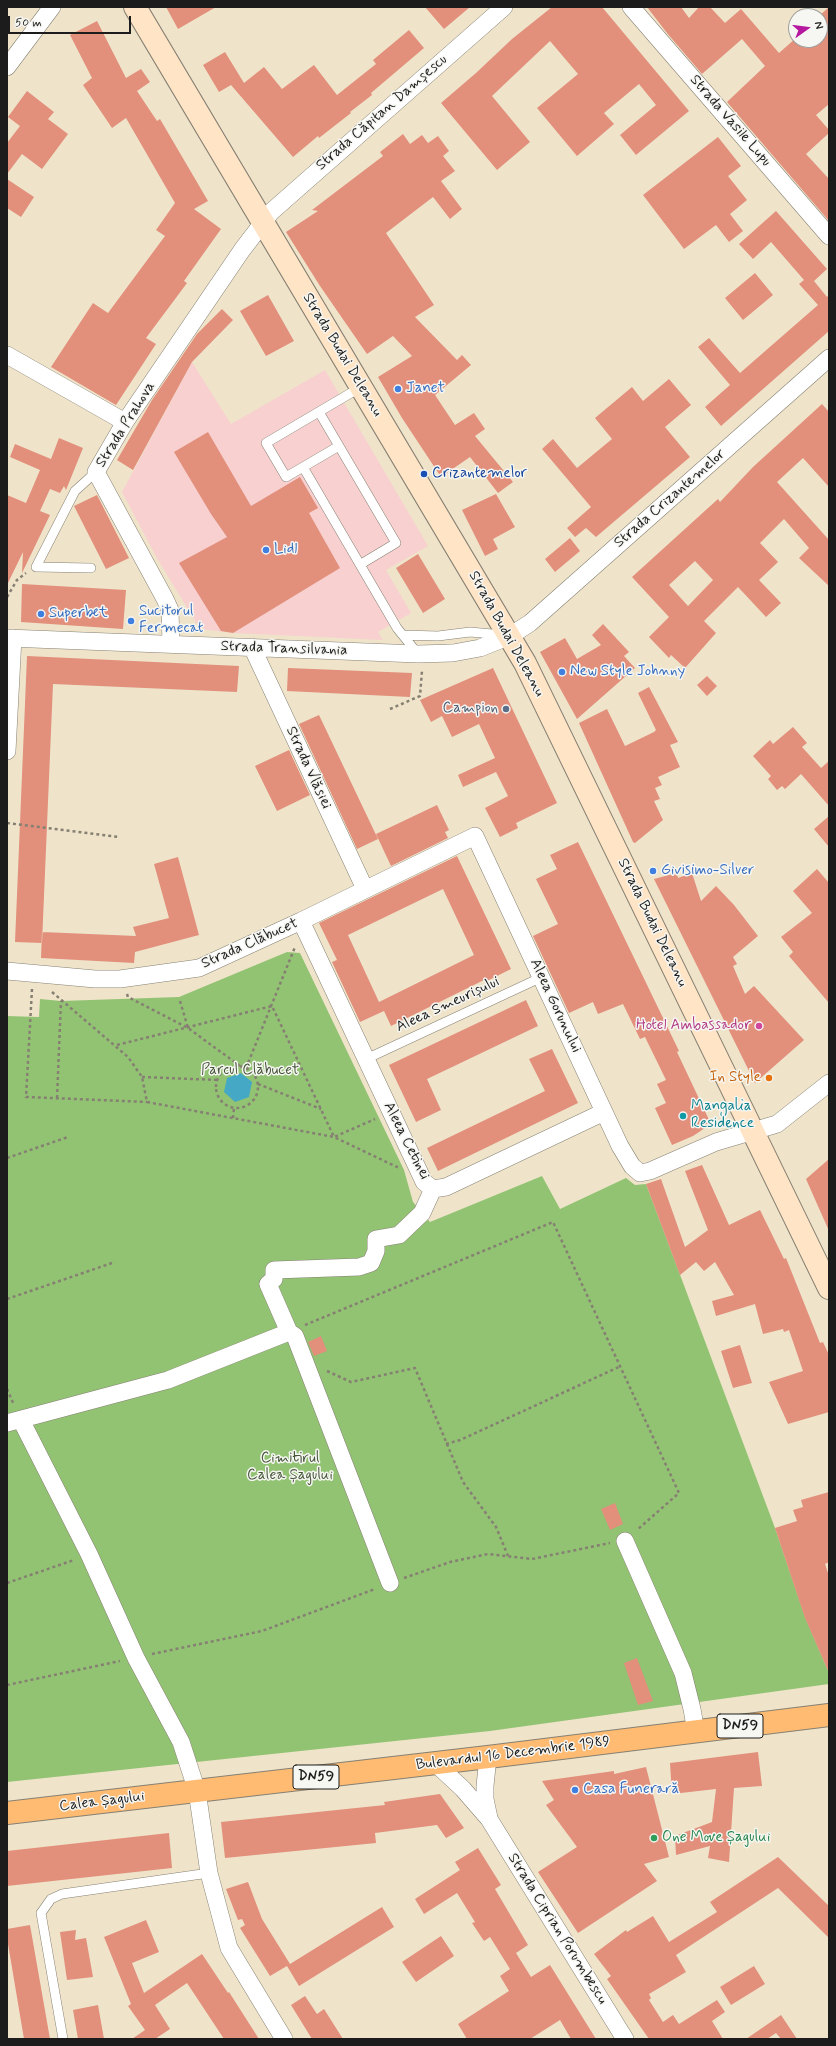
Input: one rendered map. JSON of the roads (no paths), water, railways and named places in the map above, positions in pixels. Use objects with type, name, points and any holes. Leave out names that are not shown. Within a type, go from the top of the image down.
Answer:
[{"type":"main road","name":"Strada Budai Deleanu","points":[[135,7],[510,636],[532,676],[829,1288]]},
{"type":"main road","name":"Bulevardul 16 Decembrie 1989","points":[[197,1791],[488,1758],[829,1715]]},
{"type":"main road","name":"Calea Șagului","points":[[7,1813],[197,1791]]},
{"type":"street","points":[[7,67],[52,7]]},
{"type":"street","name":"Strada Căpitan Damșescu","points":[[262,222],[287,196],[504,7]]},
{"type":"street","name":"Strada Vasile Lupu","points":[[631,7],[829,236]]},
{"type":"street","name":"Strada Prahova","points":[[171,644],[170,610],[96,472],[126,422],[262,222]]},
{"type":"street","points":[[7,355],[126,422]]},
{"type":"street","name":"Strada Crizantemelor","points":[[510,636],[530,623],[829,358]]},
{"type":"street","name":"Strada Transilvania","points":[[10,638],[418,654],[471,651],[510,636]]},
{"type":"street","points":[[7,751],[10,638]]},
{"type":"street","name":"Strada Vlăsiei","points":[[252,648],[365,889]]},
{"type":"street","name":"Aleea Gorunului","points":[[475,836],[604,1112],[632,1166],[640,1173],[650,1172],[716,1142],[753,1131]]},
{"type":"street","name":"Strada Clăbucet","points":[[7,970],[120,979],[199,968],[301,921],[475,836]]},
{"type":"street","name":"Aleea Cetinei","points":[[301,921],[366,1059],[429,1186],[446,1187],[604,1112]]},
{"type":"street","points":[[753,1131],[777,1124],[829,1083]]},
{"type":"street","points":[[390,1583],[295,1336],[289,1332],[268,1284],[274,1279],[274,1270],[359,1267],[371,1263],[376,1251],[376,1239],[399,1235],[422,1213],[429,1186]]},
{"type":"street","points":[[284,2039],[229,1948],[209,1873],[197,1791],[181,1742],[136,1658],[90,1554],[14,1421],[168,1380],[289,1332]]},
{"type":"street","points":[[625,1540],[683,1673],[696,1732]]},
{"type":"street","name":"Strada Ciprian Porumbescu","points":[[488,1758],[485,1799],[489,1818]]},
{"type":"street","name":"Strada Ciprian Porumbescu","points":[[435,1764],[463,1789],[489,1818],[625,2039]]},
{"type":"lane","points":[[339,446],[286,477],[266,443],[361,387]]},
{"type":"lane","points":[[319,412],[396,543],[361,564]]},
{"type":"lane","points":[[303,467],[403,635],[418,654]]},
{"type":"lane","points":[[91,568],[36,567],[76,491],[96,472]]},
{"type":"lane","points":[[403,635],[438,636],[470,632],[510,636]]},
{"type":"lane","name":"Aleea Smeurișului","points":[[366,1059],[542,977]]},
{"type":"lane","points":[[64,2039],[42,1913],[51,1899],[62,1894],[209,1873]]},
{"type":"water","points":[[241,1073],[252,1082],[249,1097],[235,1102],[224,1092],[227,1078]]},
{"type":"place","name":"Janet","points":[[398,389]]},
{"type":"place","name":"Crizantemelor","points":[[424,474]]},
{"type":"place","name":"Lidl","points":[[266,550]]},
{"type":"place","name":"Superbet","points":[[41,614]]},
{"type":"place","name":"Sucitorul Fermecat","points":[[131,621]]},
{"type":"place","name":"New Style Johnny","points":[[562,672]]},
{"type":"place","name":"Campion","points":[[506,709]]},
{"type":"place","name":"Givisimo-Silver","points":[[653,871]]},
{"type":"place","name":"Hotel Ambassador","points":[[759,1026]]},
{"type":"place","name":"In Style","points":[[769,1078]]},
{"type":"place","name":"Mangalia Residence","points":[[683,1116]]},
{"type":"place","name":"Casa Funerară","points":[[575,1790]]},
{"type":"place","name":"One Move Șagului","points":[[654,1838]]},
{"type":"park label","name":"Parcul Clăbucet","points":[[250,1071]]},
{"type":"park label","name":"Cimitirul Calea Șagului","points":[[290,1468]]}]
